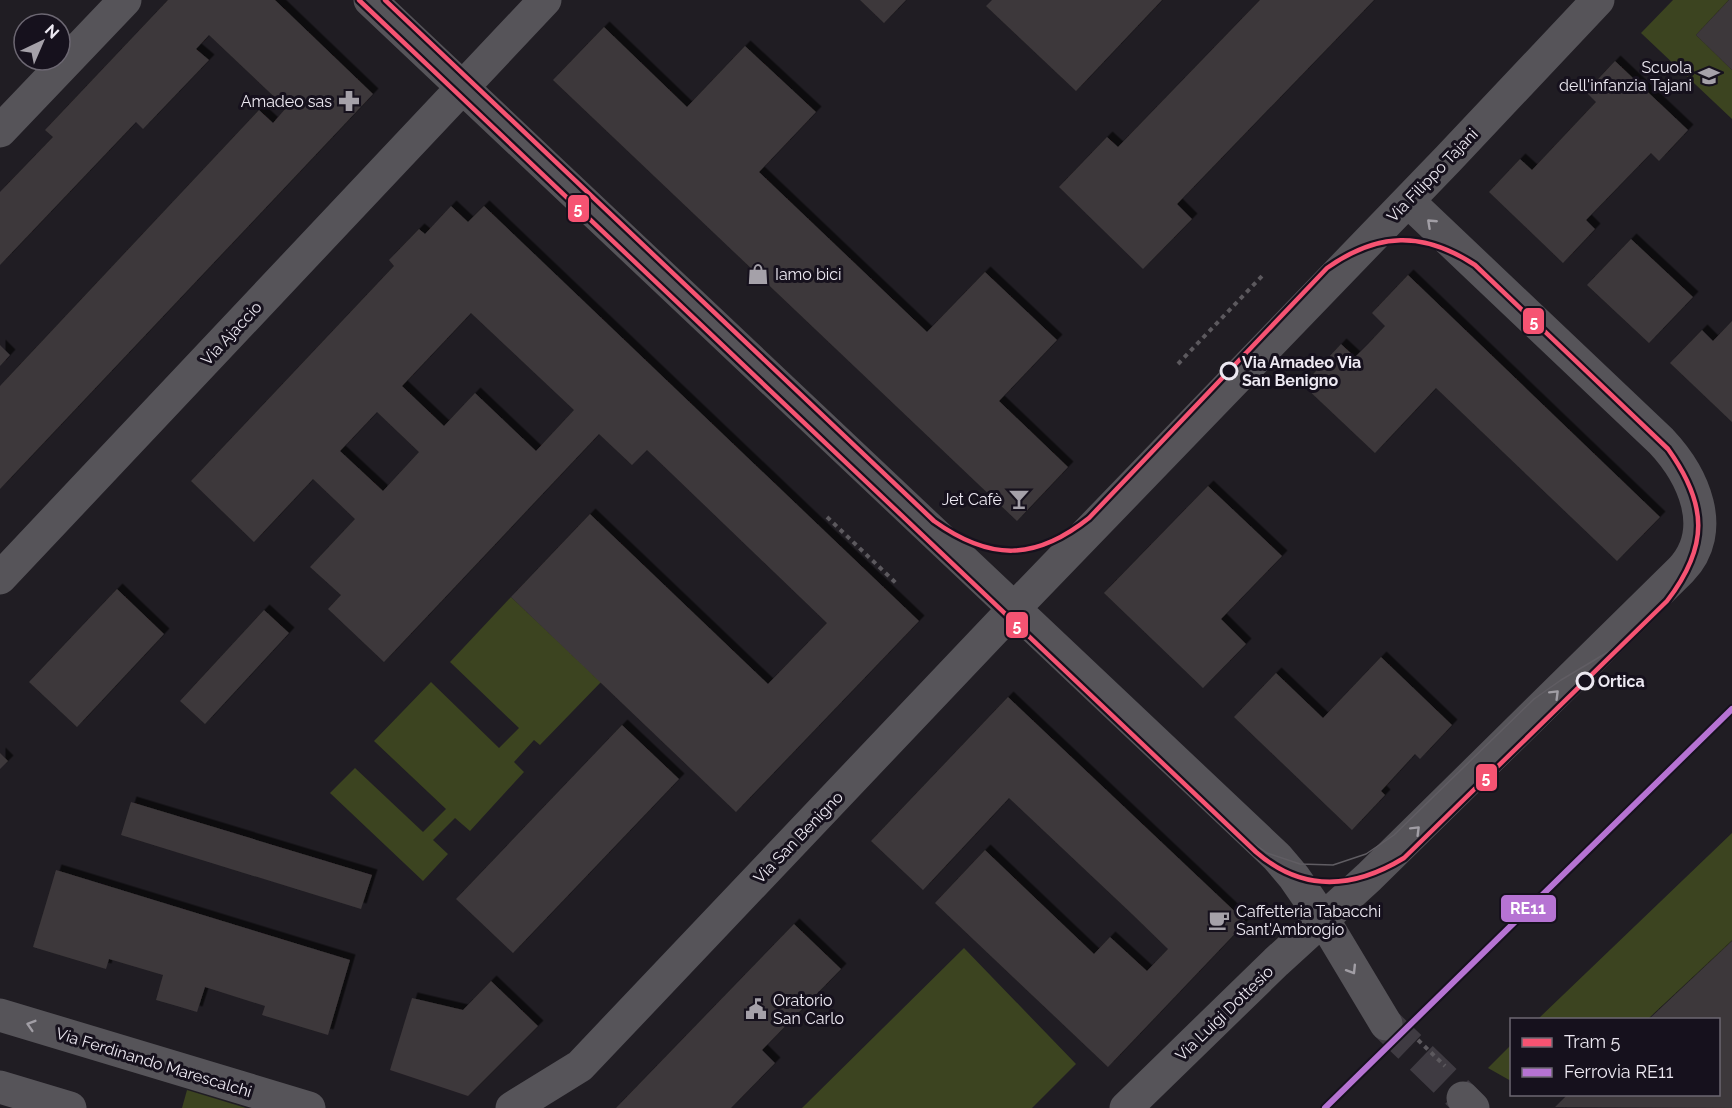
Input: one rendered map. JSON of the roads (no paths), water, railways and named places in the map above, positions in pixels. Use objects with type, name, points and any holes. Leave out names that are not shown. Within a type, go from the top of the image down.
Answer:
[{"type":"street","points":[[0,131],[125,0]]},
{"type":"street","points":[[370,0],[1277,857],[1294,877],[1399,1028]]},
{"type":"street","name":"Via Ajaccio","points":[[0,578],[544,0]]},
{"type":"street","name":"Via Filippo Tajani","points":[[1015,608],[1408,201],[1598,0]]},
{"type":"street","name":"Via Luigi Dottesio","points":[[1126,1108],[1369,877],[1681,570],[1695,552],[1699,532],[1696,498],[1682,467],[1668,449],[1408,201]]},
{"type":"street","name":"Via San Benigno","points":[[512,1108],[580,1066],[1015,608]]},
{"type":"street","name":"Via Ferdinando Marescalchi","points":[[0,1015],[309,1108]]},
{"type":"street","name":"Via San Benigno","points":[[557,1108],[580,1066]]},
{"type":"street","points":[[0,1087],[70,1108]]},
{"type":"tunnel","points":[[1386,1024],[1463,1098]]},
{"type":"tram line","name":"5","points":[[359,0],[1256,852],[1292,875],[1328,882],[1347,881],[1366,876],[1404,858],[1667,601],[1681,581],[1690,562],[1696,544],[1698,525],[1696,507],[1691,489],[1668,449],[1475,265],[1437,246],[1401,240],[1383,242],[1364,248],[1327,268],[1089,518],[1050,542],[1031,548],[1012,551],[993,549],[974,543],[934,521],[385,0]]},
{"type":"tram line","points":[[1231,827],[1267,853],[1300,864],[1333,865],[1366,854],[1394,835],[1534,699],[1608,652],[1651,616]]},
{"type":"rail line","name":"RE11","points":[[1325,1108],[1732,709]]},
{"type":"place","name":"Scuola dell'infanzia Tajani","points":[[1709,76]]},
{"type":"place","name":"Amadeo sas","points":[[349,101]]},
{"type":"place","name":"Iamo bici","points":[[758,274]]},
{"type":"place","name":"Via Amadeo Via San Benigno","points":[[1229,371]]},
{"type":"place","name":"Jet Cafè","points":[[1019,499]]},
{"type":"place","name":"Ortica","points":[[1585,681]]},
{"type":"place","name":"Caffetteria Tabacchi Sant'Ambrogio","points":[[1219,920]]},
{"type":"place","name":"Oratorio San Carlo","points":[[756,1009]]}]
